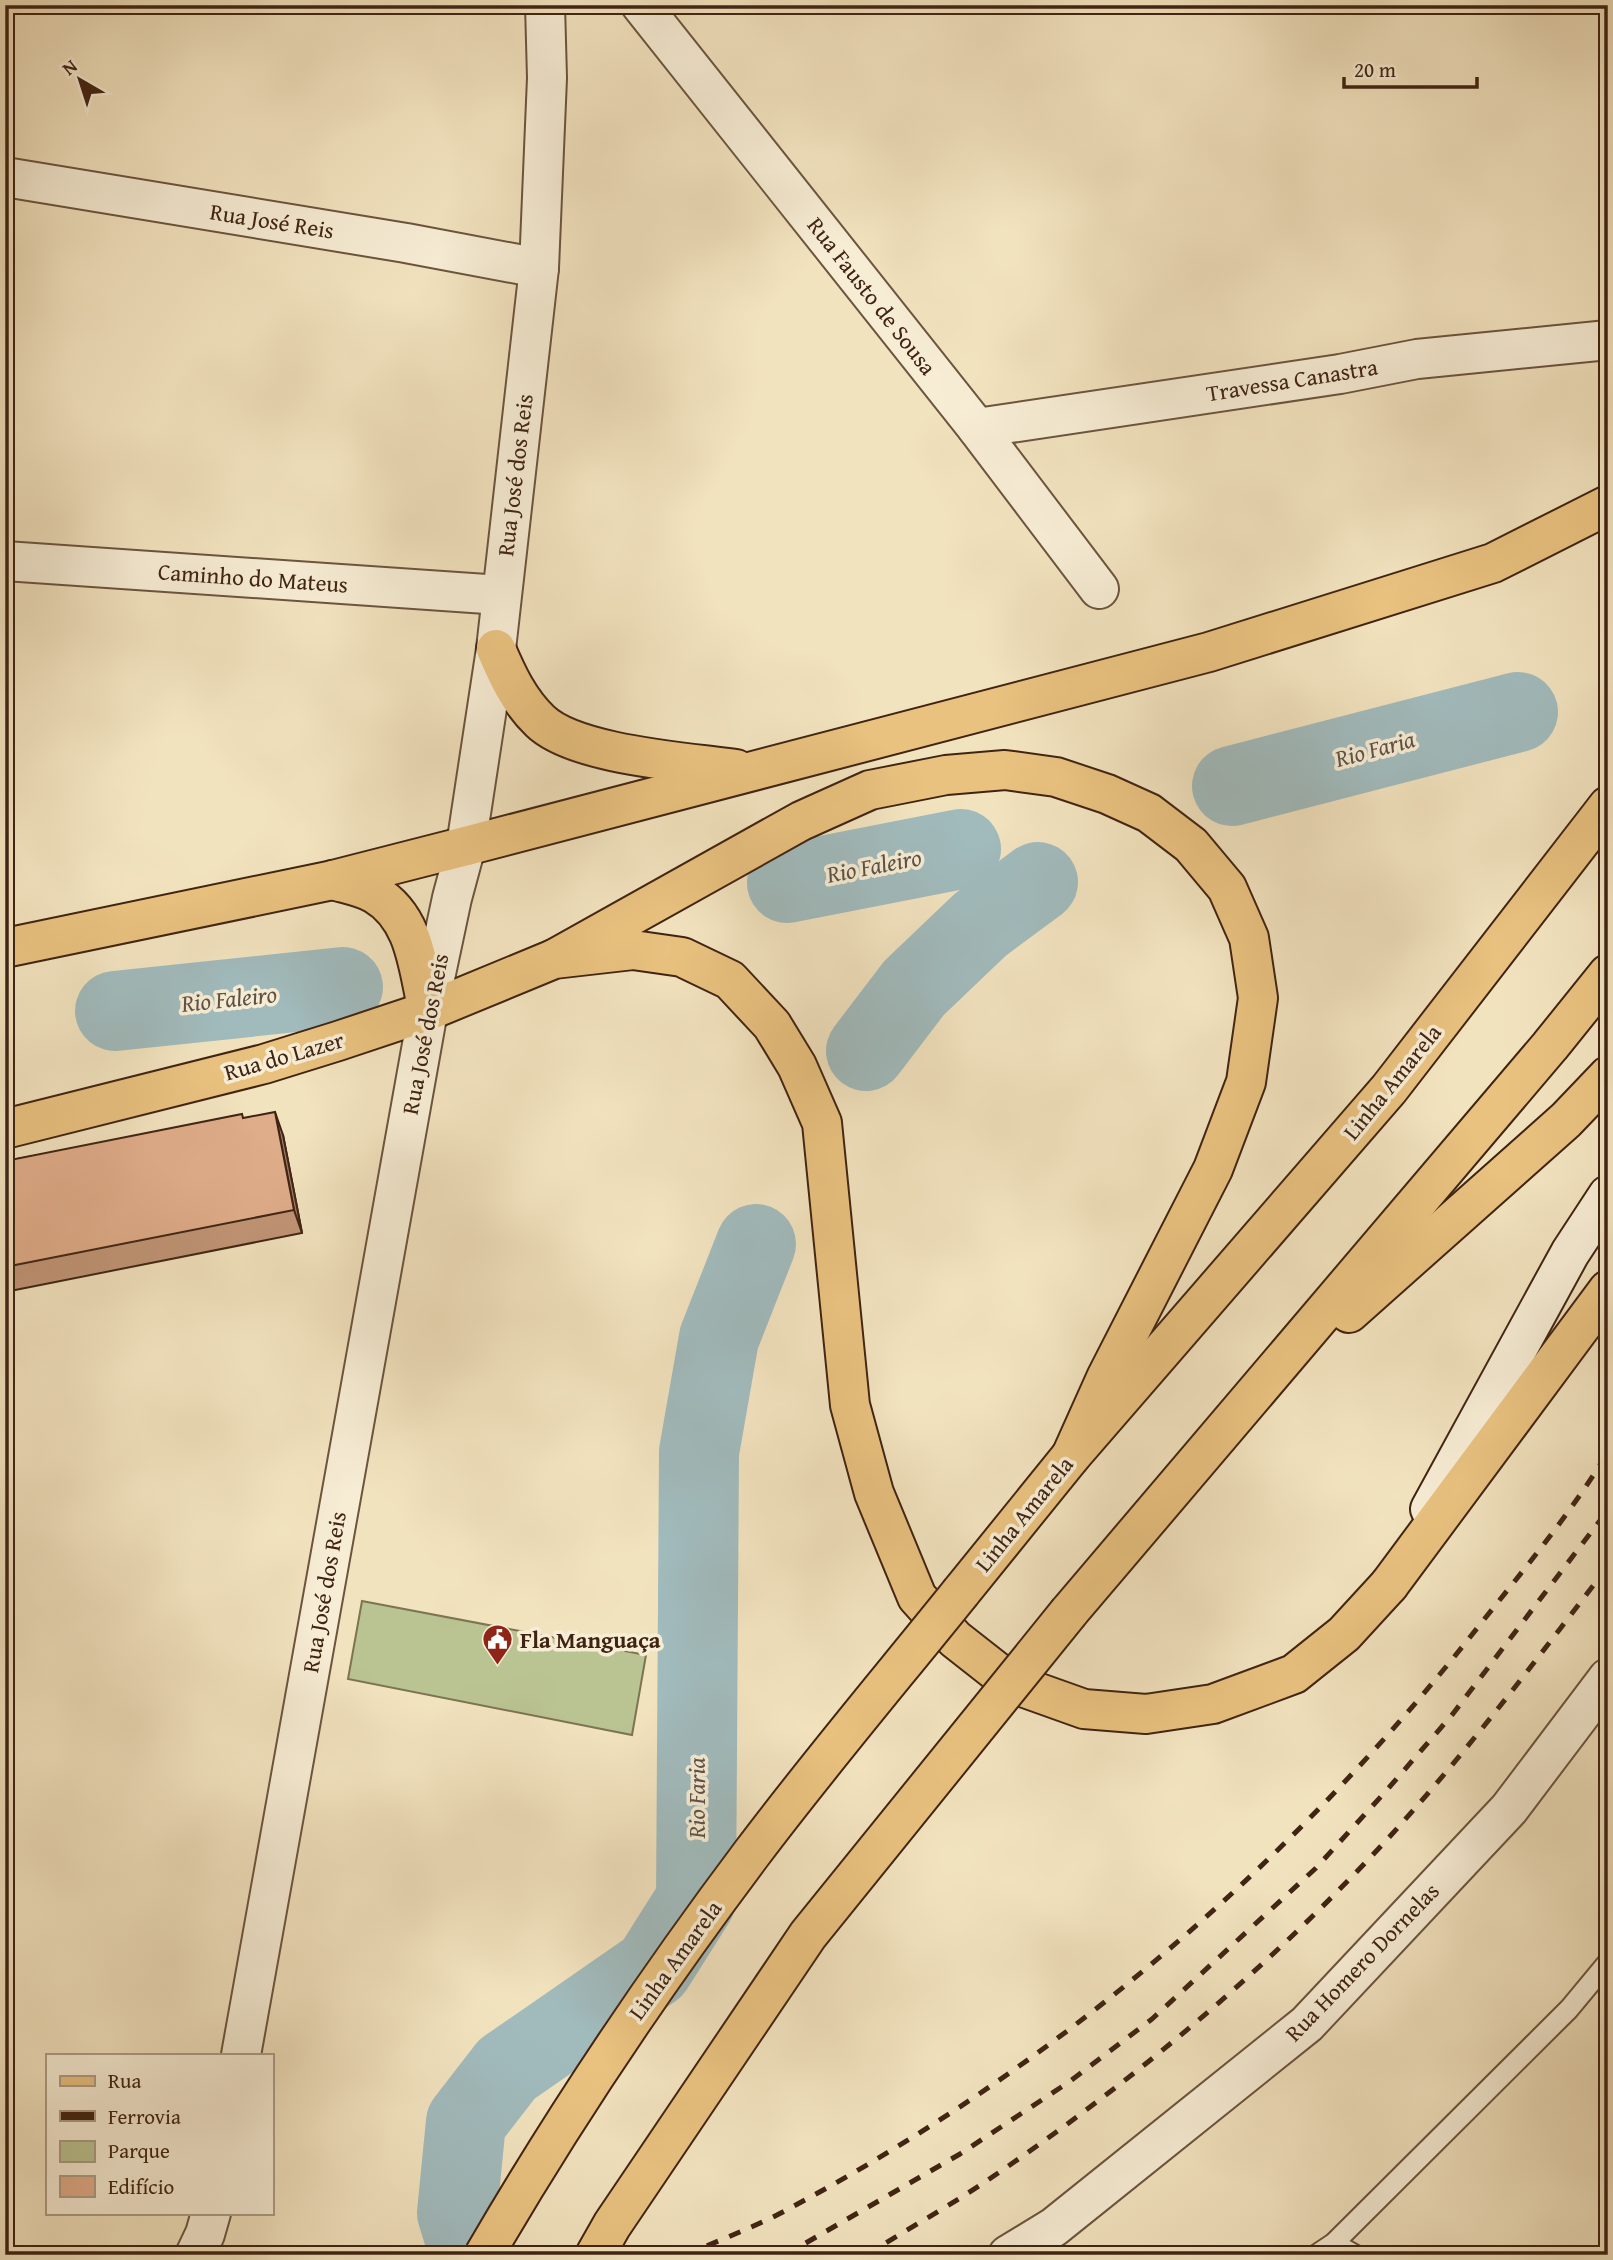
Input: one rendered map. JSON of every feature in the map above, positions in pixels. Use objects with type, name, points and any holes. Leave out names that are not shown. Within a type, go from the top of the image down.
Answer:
[{"type":"main road","points":[[5,948],[333,880],[1209,652],[1493,563],[1608,505]]},
{"type":"main road","points":[[496,649],[510,682],[522,701],[542,723],[567,739],[594,748],[752,772]]},
{"type":"main road","points":[[554,958],[801,821],[870,790],[946,775],[1005,770],[1056,777],[1107,794],[1149,813],[1191,845],[1227,888],[1249,939],[1258,999],[1246,1082],[1213,1169],[1107,1378],[1071,1456]]},
{"type":"main road","name":"Linha Amarela","points":[[484,2255],[630,2022],[752,1852],[1071,1456],[1389,1089],[1608,806]]},
{"type":"main road","points":[[333,880],[374,893],[392,907],[410,933],[428,1011]]},
{"type":"main road","points":[[554,958],[633,950],[682,957],[730,980],[772,1025],[797,1066],[822,1123],[850,1405],[874,1493],[917,1597],[955,1639],[1011,1683],[1084,1709],[1146,1714],[1213,1704],[1294,1674],[1344,1634],[1389,1585],[1608,1290]]},
{"type":"main road","name":"Rua do Lazer","points":[[5,1129],[264,1063],[338,1041],[428,1011],[554,958]]},
{"type":"main road","points":[[595,2255],[620,2213],[808,1935],[1069,1612],[1550,1046],[1608,974]]},
{"type":"main road","points":[[1240,1410],[1566,1120],[1608,1076]]},
{"type":"street","name":"Rua José dos Reis","points":[[241,2054],[428,1011],[466,846],[496,649],[538,268],[547,78],[545,5]]},
{"type":"street","name":"Rua Fausto de Sousa","points":[[641,5],[977,428],[1099,589]]},
{"type":"street","name":"Rua José Reis","points":[[5,177],[393,241],[538,268]]},
{"type":"street","name":"Travessa Canastra","points":[[977,428],[1340,374],[1417,359],[1608,340]]},
{"type":"street","name":"Caminho do Mateus","points":[[5,561],[501,595]]},
{"type":"street","points":[[1389,1585],[1570,1253],[1608,1195]]},
{"type":"street","name":"Rua Homero Dornelas","points":[[1008,2255],[1054,2227],[1307,2024],[1509,1809],[1608,1678]]},
{"type":"street","points":[[194,2255],[205,2234],[211,2214]]},
{"type":"lane","points":[[1315,2255],[1334,2243],[1569,2009],[1608,1962]]},
{"type":"lane","points":[[1334,2243],[1355,2255]]},
{"type":"green space","name":"Fla Manguaça","points":[[362,1601],[646,1655],[632,1735],[348,1679]]},
{"type":"building","points":[[275,1112],[294,1210],[5,1267],[5,1161],[242,1114],[243,1118]]},
{"type":"waterway","name":"Rio Faria","points":[[1232,786],[1518,712]]},
{"type":"waterway","name":"Rio Faleiro","points":[[787,883],[961,849]]},
{"type":"waterway","name":"Rio Faria","points":[[866,1051],[914,988],[980,925],[1038,882]]},
{"type":"waterway","name":"Rio Faleiro","points":[[115,1011],[343,987]]},
{"type":"waterway","name":"Rio Faria","points":[[470,2255],[457,2213],[466,2122],[507,2069],[653,1968],[696,1900],[699,1452],[719,1338],[756,1244]]},
{"type":"railway","points":[[685,2255],[777,2215],[879,2158],[977,2096],[1071,2028],[1161,1956],[1247,1879],[1330,1798],[1408,1712],[1548,1539],[1608,1452]]},
{"type":"railway","points":[[785,2255],[960,2154],[1069,2082],[1152,2019],[1316,1868],[1386,1791],[1452,1715],[1608,1510]]},
{"type":"railway","points":[[866,2255],[979,2186],[1087,2110],[1190,2027],[1289,1939],[1382,1845],[1441,1778],[1608,1566]]},
{"type":"place","name":"Fla Manguaça","points":[[497,1667]]}]
